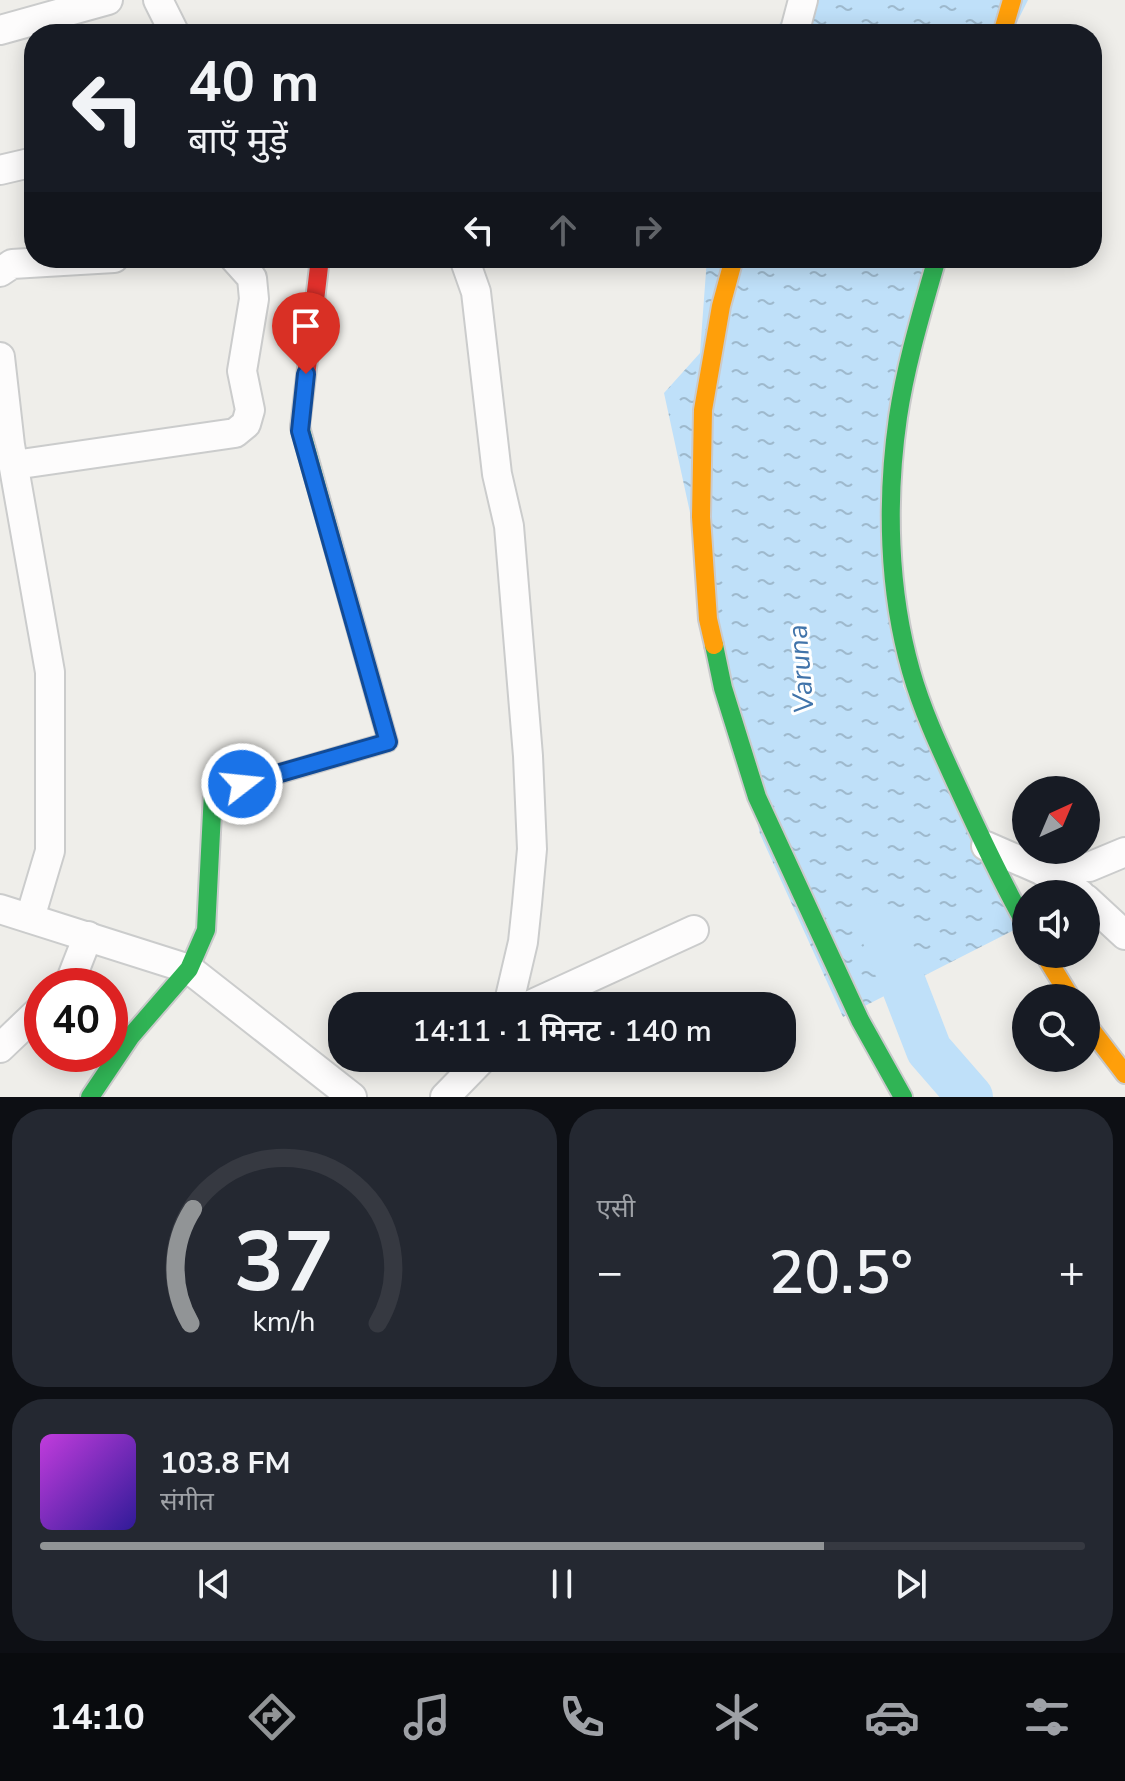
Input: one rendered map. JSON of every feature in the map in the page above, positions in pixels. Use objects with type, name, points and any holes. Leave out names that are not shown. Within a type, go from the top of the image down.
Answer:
[{"type":"street","points":[[0,30],[108,0]]},
{"type":"street","points":[[158,0],[170,24]]},
{"type":"street","points":[[797,24],[803,0]]},
{"type":"street","points":[[1005,24],[1012,0]]},
{"type":"street","points":[[0,170],[24,164]]},
{"type":"street","points":[[0,272],[12,264],[24,263]]},
{"type":"street","points":[[14,465],[235,433],[246,424],[250,410],[242,371],[254,299],[252,278],[243,268]]},
{"type":"street","points":[[90,1097],[131,1036],[189,969],[206,930],[213,793],[388,742],[300,431],[319,268]]},
{"type":"street","points":[[468,268],[481,318],[497,474],[509,526],[528,756],[532,849],[523,942],[511,992]]},
{"type":"street","points":[[731,268],[721,306],[703,410],[701,517],[708,619],[723,688],[757,797],[860,1020],[903,1097]]},
{"type":"street","points":[[934,268],[912,349],[895,441],[893,529],[898,605],[910,669],[932,729],[1012,902]]},
{"type":"street","points":[[0,357],[14,465],[50,672],[50,851],[30,918]]},
{"type":"street","points":[[986,846],[1057,880]]},
{"type":"street","points":[[1041,870],[1089,867],[1125,852]]},
{"type":"street","points":[[0,909],[189,969],[352,1097]]},
{"type":"street","points":[[1100,912],[1125,935]]},
{"type":"street","points":[[559,992],[694,930]]},
{"type":"street","points":[[75,968],[88,936]]},
{"type":"street","points":[[0,1048],[24,1025]]},
{"type":"street","points":[[1100,1041],[1125,1074]]},
{"type":"street","points":[[445,1097],[469,1072]]},
{"type":"water","points":[[797,0],[1028,0],[1016,24],[779,24]]},
{"type":"water","points":[[706,268],[934,268],[895,396],[903,686],[1012,920],[1012,931],[843,1017],[760,834],[664,393],[700,353]]},
{"type":"waterway","name":"Varuna","points":[[881,926],[929,1050],[970,1097]]},
{"type":"traffic: fast","points":[[934,268],[905,377],[898,417],[891,512],[894,577],[903,640],[916,688],[943,755],[1012,900]]},
{"type":"traffic: fast","points":[[90,1097],[131,1036],[189,969],[206,930],[213,793],[388,742],[300,427]]},
{"type":"traffic: fast","points":[[714,645],[723,688],[757,797],[860,1020],[903,1097]]},
{"type":"traffic: slow","points":[[1005,24],[1012,0]]},
{"type":"traffic: slow","points":[[714,645],[708,619],[701,517],[703,410],[721,306],[731,268]]},
{"type":"traffic: slow","points":[[1053,968],[1062,984]]},
{"type":"traffic: slow","points":[[1100,1041],[1125,1074]]},
{"type":"traffic: jam","points":[[300,427],[319,268]]},
{"type":"route","points":[[242,784],[388,742],[300,431],[306,374]]}]
